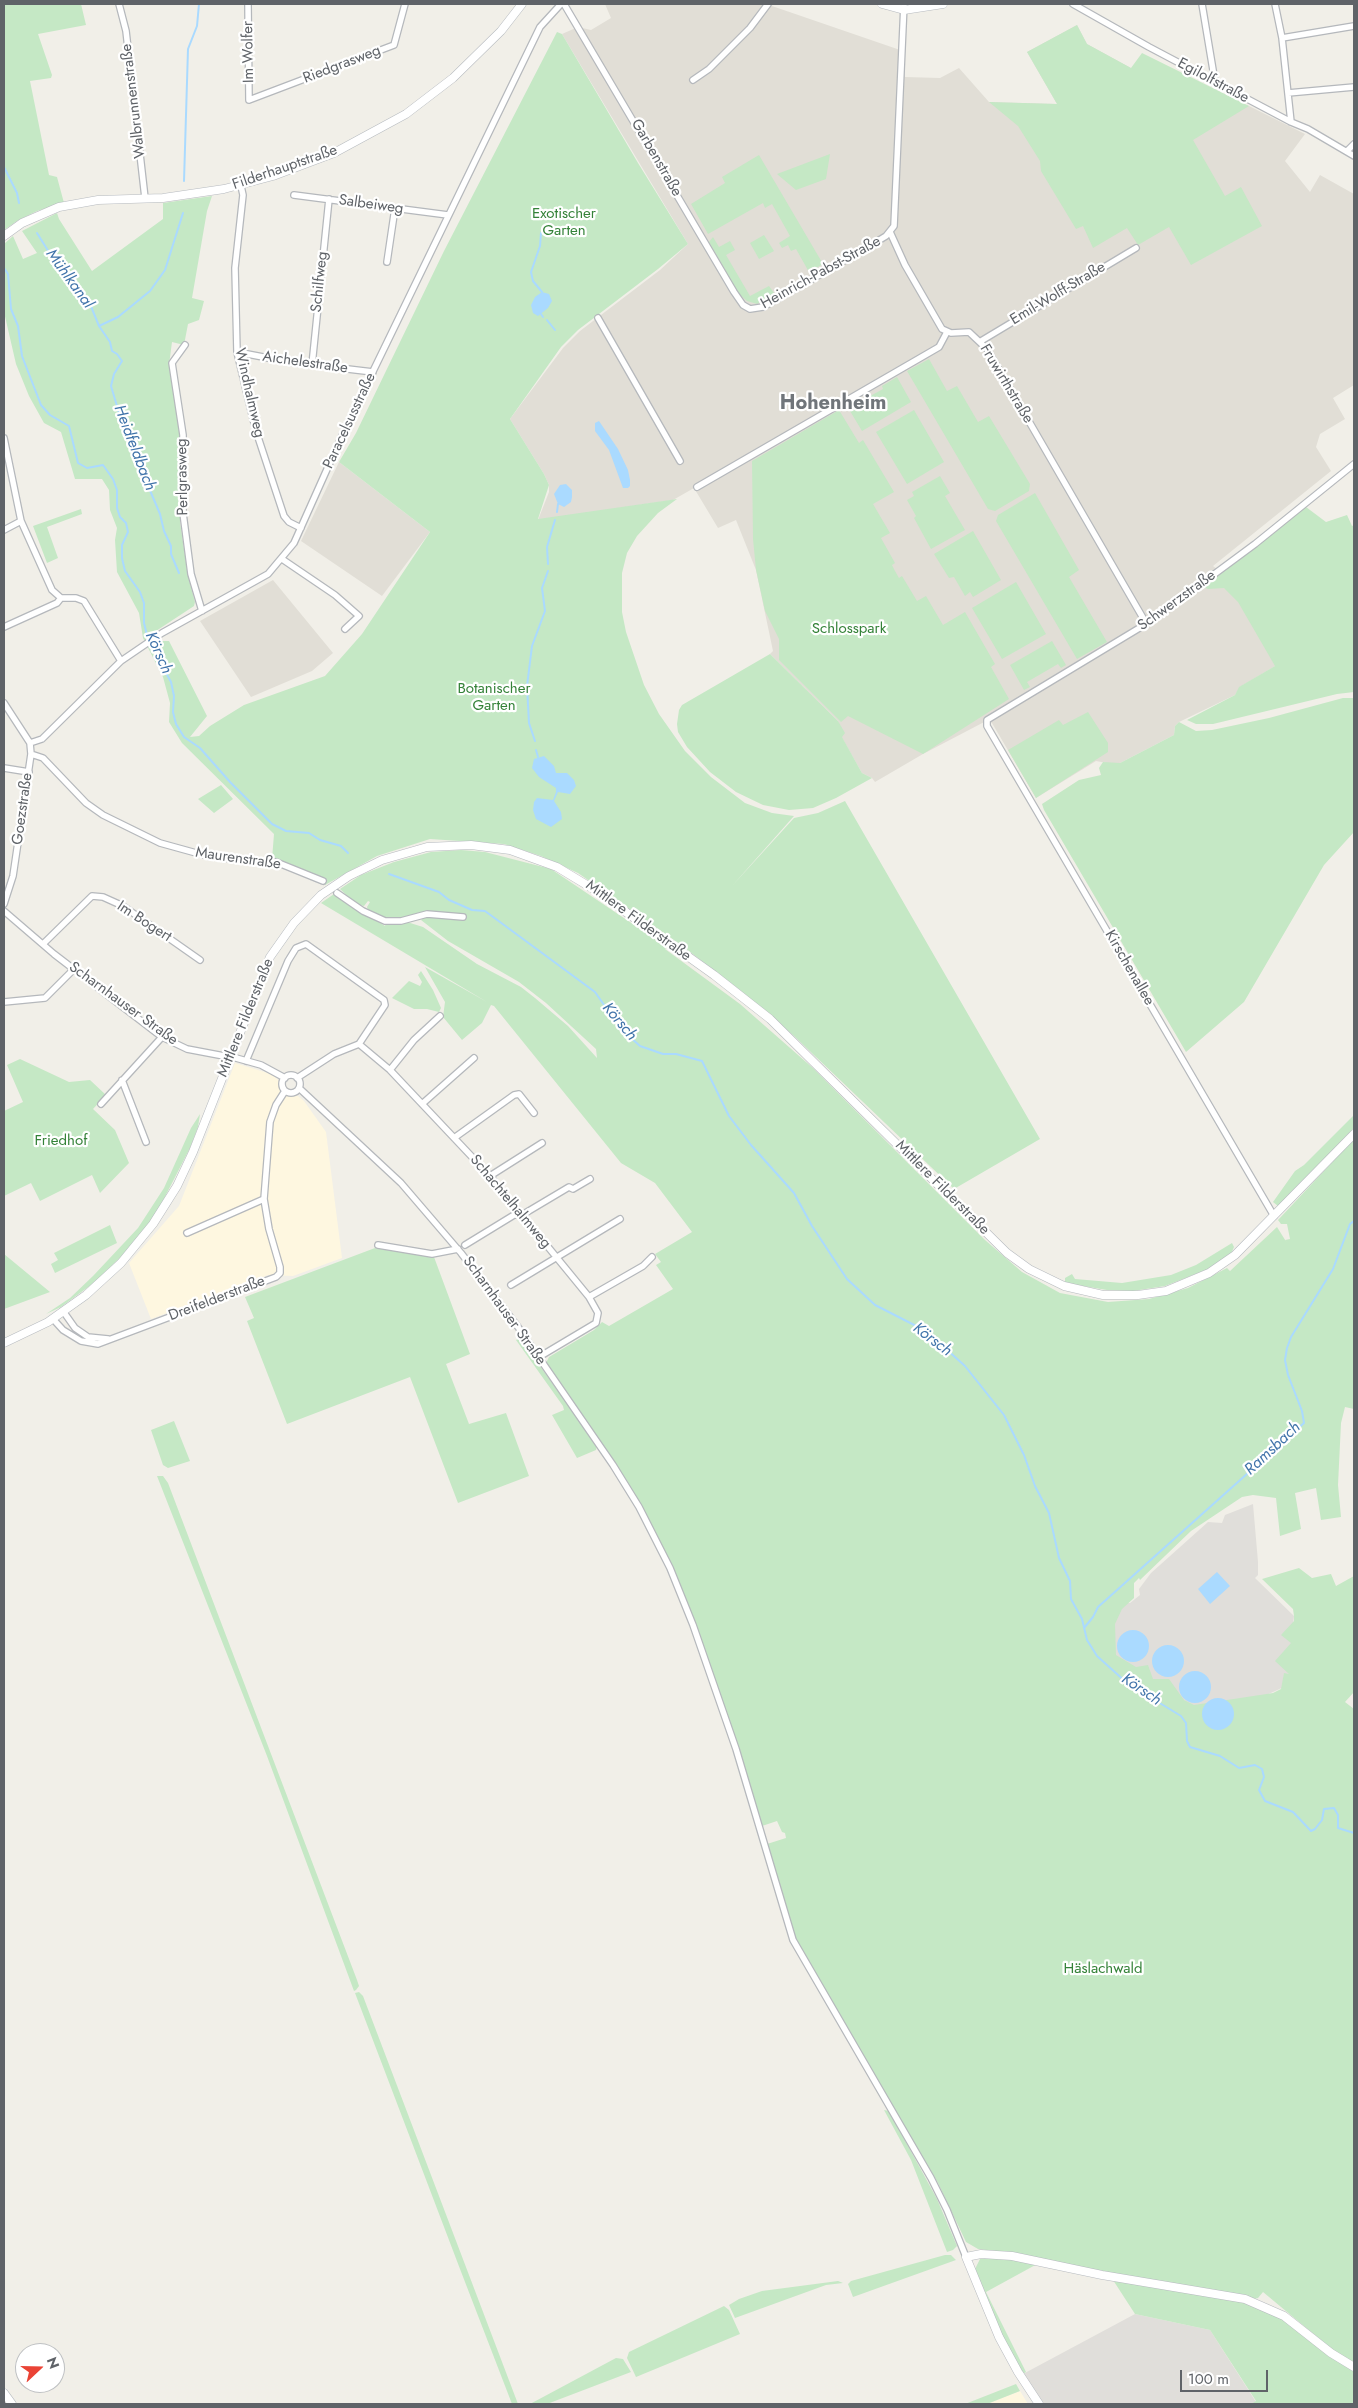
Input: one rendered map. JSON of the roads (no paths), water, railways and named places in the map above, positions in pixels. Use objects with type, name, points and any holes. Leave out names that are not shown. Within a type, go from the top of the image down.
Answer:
[{"type":"main road","name":"Filderhauptstraße","points":[[4,236],[22,223],[59,207],[98,200],[180,196],[241,186],[334,153],[406,114],[453,78],[501,31],[522,4]]},
{"type":"main road","points":[[882,4],[904,7],[943,4]]},
{"type":"main road","name":"Mittlere Filderstraße","points":[[4,1343],[53,1319],[97,1286],[138,1244],[166,1205],[192,1152],[270,957],[294,923],[321,895],[355,872],[403,853],[449,845],[491,847],[544,861],[576,877],[748,1002],[790,1038],[1001,1246],[1023,1265],[1064,1286],[1103,1295],[1138,1295],[1166,1290],[1198,1279],[1220,1267],[1235,1255],[1354,1134]]},
{"type":"main road","points":[[1039,2404],[1015,2367],[999,2337],[966,2257],[981,2254],[1020,2257],[1115,2278],[1245,2299],[1284,2316],[1331,2353],[1354,2367]]},
{"type":"main road","points":[[4,2393],[12,2404]]},
{"type":"street","name":"Walbrunnenstraße","points":[[119,4],[126,31],[145,198]]},
{"type":"street","name":"Im Wolfer","points":[[248,4],[249,100]]},
{"type":"street","name":"Riedgrasweg","points":[[249,100],[394,45],[405,4]]},
{"type":"street","name":"Paracelsusstraße","points":[[30,743],[42,739],[122,661],[142,646],[268,574],[294,543],[373,372],[540,27],[562,4]]},
{"type":"street","name":"Garbenstraße","points":[[562,4],[734,292],[743,305],[750,309]]},
{"type":"street","points":[[693,80],[708,69],[750,28],[768,4]]},
{"type":"street","name":"Egilolfstraße","points":[[1073,4],[1215,82],[1308,129],[1354,156]]},
{"type":"street","points":[[1202,4],[1215,82]]},
{"type":"street","points":[[1275,4],[1282,38],[1291,122]]},
{"type":"street","points":[[697,487],[939,348],[947,332],[942,329],[906,268],[890,232],[894,226],[904,7]]},
{"type":"street","points":[[1282,38],[1354,26]]},
{"type":"street","points":[[1288,93],[1354,87]]},
{"type":"street","points":[[1347,152],[1354,144]]},
{"type":"street","name":"Windhalmweg","points":[[241,186],[243,195],[235,268],[237,352],[256,431],[284,516],[289,522],[301,528]]},
{"type":"street","name":"Salbeiweg","points":[[294,195],[448,215]]},
{"type":"street","name":"Schilfweg","points":[[312,365],[329,199]]},
{"type":"street","points":[[387,262],[395,208]]},
{"type":"street","name":"Heinrich-Pabst-Straße","points":[[750,309],[762,308],[890,232]]},
{"type":"street","name":"Emil-Wolff-Straße","points":[[981,341],[1136,248]]},
{"type":"street","points":[[598,318],[680,461]]},
{"type":"street","name":"Fruwirthstraße","points":[[947,332],[969,332],[981,341],[1143,618],[1144,624]]},
{"type":"street","name":"Perlgrasweg","points":[[185,345],[172,363],[183,435],[183,513],[191,574],[202,611]]},
{"type":"street","name":"Aichelestraße","points":[[237,352],[312,365],[373,372]]},
{"type":"street","points":[[4,438],[21,521],[52,590],[61,598],[84,601],[122,661]]},
{"type":"street","name":"Schwerzstraße","points":[[988,720],[1151,621],[1202,584],[1354,464]]},
{"type":"street","points":[[4,530],[21,521]]},
{"type":"street","points":[[282,559],[335,596],[358,616],[345,629]]},
{"type":"street","points":[[4,627],[26,615],[57,603],[61,598]]},
{"type":"street","points":[[4,703],[30,743]]},
{"type":"street","name":"Kirschenallee","points":[[988,720],[987,726],[1274,1216]]},
{"type":"street","name":"Goezstraße","points":[[4,904],[13,876],[29,772],[30,743]]},
{"type":"street","name":"Maurenstraße","points":[[31,754],[43,758],[86,803],[103,815],[160,843],[207,856],[276,862],[323,881]]},
{"type":"street","points":[[4,768],[29,772]]},
{"type":"street","points":[[337,893],[363,910],[385,921],[401,922],[427,914],[464,917]]},
{"type":"street","name":"Im Bogert","points":[[43,944],[92,896],[103,897],[123,906],[200,960]]},
{"type":"street","name":"Scharnhauser Straße","points":[[4,911],[74,969],[162,1037],[187,1049],[246,1060],[261,1065],[285,1078],[288,1076],[297,1078]]},
{"type":"street","points":[[246,1060],[288,961],[296,948],[306,944],[319,951],[384,1000],[385,1005],[359,1044],[334,1054],[297,1078],[298,1088],[292,1093],[285,1091],[282,1082],[285,1078]]},
{"type":"street","points":[[4,1002],[45,998],[74,969]]},
{"type":"street","points":[[390,1070],[414,1040],[440,1016]]},
{"type":"street","points":[[100,1104],[162,1037]]},
{"type":"street","name":"Schachtelhalmweg","points":[[359,1044],[390,1070],[490,1176],[589,1298],[598,1314],[596,1323],[539,1357]]},
{"type":"street","points":[[422,1104],[474,1058]]},
{"type":"street","points":[[122,1080],[146,1142]]},
{"type":"street","name":"Scharnhauser Straße","points":[[298,1088],[395,1177],[458,1249],[539,1357],[627,1486],[666,1559],[688,1609],[729,1728],[791,1935],[928,2172],[947,2210],[966,2257]]},
{"type":"street","name":"Dreifelderstraße","points":[[53,1319],[63,1330],[81,1341],[98,1344],[276,1277],[280,1273],[264,1199],[270,1122],[276,1105],[285,1091]]},
{"type":"street","points":[[454,1138],[514,1095],[519,1094],[534,1113]]},
{"type":"street","points":[[490,1176],[542,1143]]},
{"type":"street","points":[[465,1245],[514,1215],[522,1215],[569,1187],[573,1189],[590,1179]]},
{"type":"street","points":[[187,1233],[264,1199]]},
{"type":"street","points":[[511,1285],[620,1219]]},
{"type":"street","name":"Scharnhauser Straße","points":[[378,1246],[432,1254],[458,1249]]},
{"type":"street","points":[[589,1298],[643,1266],[652,1257]]},
{"type":"street","points":[[63,1311],[76,1328],[88,1337],[110,1340]]},
{"type":"water","points":[[542,292],[549,294],[552,301],[548,308],[538,316],[533,313],[531,305],[535,297]]},
{"type":"water","points":[[599,421],[618,449],[628,470],[630,486],[628,488],[623,488],[609,450],[595,431],[595,423]]},
{"type":"water","points":[[566,484],[572,490],[572,497],[571,502],[564,507],[558,504],[554,494],[560,485]]},
{"type":"water","points":[[544,756],[554,766],[556,773],[567,773],[574,780],[576,786],[570,794],[558,792],[554,801],[561,812],[562,819],[551,827],[536,819],[533,810],[534,802],[537,798],[553,800],[556,792],[556,788],[539,777],[532,768],[534,759]]},
{"type":"water","points":[[1217,1572],[1230,1586],[1210,1604],[1198,1589]]},
{"type":"water","points":[[1133,1630],[1139,1631],[1144,1635],[1148,1640],[1148,1652],[1144,1657],[1139,1661],[1133,1662],[1127,1661],[1122,1657],[1118,1652],[1117,1646],[1118,1640],[1122,1635],[1127,1631]]},
{"type":"water","points":[[1168,1645],[1174,1646],[1179,1650],[1183,1655],[1183,1667],[1179,1672],[1174,1676],[1168,1677],[1162,1676],[1157,1672],[1153,1667],[1152,1661],[1153,1655],[1157,1650],[1162,1646]]},
{"type":"water","points":[[1195,1671],[1206,1676],[1211,1687],[1206,1698],[1195,1703],[1184,1698],[1179,1687],[1184,1676]]},
{"type":"water","points":[[1218,1698],[1229,1703],[1234,1714],[1229,1725],[1218,1730],[1207,1725],[1202,1714],[1207,1703]]},
{"type":"waterway","name":"Heidfeldbach","points":[[184,181],[188,49],[197,26],[199,4]]},
{"type":"waterway","name":"Mühlkanal","points":[[4,167],[17,193],[19,203]]},
{"type":"waterway","name":"Heidfeldbach","points":[[99,326],[118,317],[150,291],[165,270],[183,213]]},
{"type":"waterway","name":"Heidfeldbach","points":[[37,233],[67,281],[88,299],[99,326],[110,342],[112,351],[122,361],[114,374],[111,386],[123,426],[130,437],[130,448],[160,514],[164,531],[171,546],[171,554],[179,573]]},
{"type":"waterway","points":[[541,233],[540,246],[531,272],[533,281],[542,292]]},
{"type":"waterway","name":"Körsch","points":[[4,268],[8,274],[11,309],[18,326],[22,356],[41,405],[50,415],[69,426],[78,463],[87,468],[103,465],[113,479],[117,490],[117,508],[120,517],[126,523],[128,532],[122,545],[122,558],[125,571],[140,592],[144,603],[144,623],[148,639]]},
{"type":"waterway","points":[[547,320],[555,330]]},
{"type":"waterway","points":[[557,512],[558,504]]},
{"type":"waterway","points":[[548,564],[547,547],[555,520]]},
{"type":"waterway","points":[[535,741],[529,723],[527,686],[532,646],[545,611],[542,588],[548,571]]},
{"type":"waterway","name":"Körsch","points":[[150,644],[171,682],[174,696],[173,712],[176,724],[184,737],[200,748],[230,782],[272,824],[286,831],[309,833],[320,840],[341,846],[348,853]]},
{"type":"waterway","points":[[536,750],[538,757]]},
{"type":"waterway","name":"Körsch","points":[[389,874],[439,892],[449,900],[472,910],[485,911],[595,992],[621,1029],[640,1046],[663,1054],[676,1054],[702,1061],[729,1116],[751,1145],[794,1193],[812,1226],[847,1279],[875,1305],[926,1331],[965,1366],[1004,1415],[1049,1513],[1059,1558],[1070,1581],[1071,1599],[1082,1619],[1087,1640],[1097,1656],[1127,1683],[1181,1716],[1186,1723],[1187,1741],[1190,1747],[1220,1756],[1239,1768],[1255,1765],[1262,1769],[1264,1777],[1259,1790],[1265,1801],[1293,1812],[1311,1831],[1322,1820],[1324,1809],[1334,1808],[1338,1815],[1338,1828],[1354,1833]]},
{"type":"waterway","name":"Ramsbach","points":[[1084,1628],[1098,1607],[1304,1423],[1302,1411],[1288,1375],[1285,1360],[1287,1348],[1291,1337],[1333,1269],[1350,1224],[1354,1221]]},
{"type":"district","name":"Hohenheim","points":[[833,404]]},
{"type":"park label","name":"Exotischer Garten","points":[[564,222]]},
{"type":"park label","name":"Schlosspark","points":[[849,629]]},
{"type":"park label","name":"Botanischer Garten","points":[[494,698]]},
{"type":"park label","name":"Friedhof","points":[[61,1141]]},
{"type":"park label","name":"Häslachwald","points":[[1103,1969]]}]
